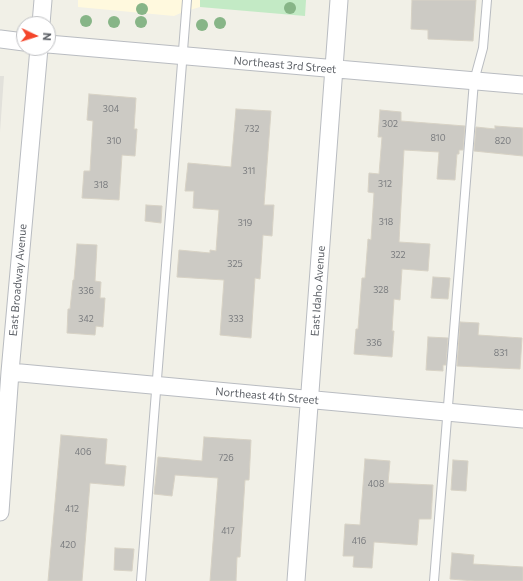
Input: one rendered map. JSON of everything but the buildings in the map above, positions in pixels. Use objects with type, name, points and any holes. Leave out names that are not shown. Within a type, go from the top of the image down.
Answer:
[{"type":"street","points":[[42,16],[43,0]]},
{"type":"street","name":"East Idaho Avenue","points":[[296,581],[339,0]]},
{"type":"street","points":[[0,39],[16,41]]},
{"type":"street","name":"Northeast 3rd Street","points":[[56,45],[523,85]]},
{"type":"street","name":"East Broadway Avenue","points":[[0,512],[10,372],[38,56]]},
{"type":"street","name":"Northeast 4th Street","points":[[10,372],[523,419]]},
{"type":"lane","points":[[141,581],[187,0]]},
{"type":"lane","points":[[434,581],[474,81],[483,48],[487,0]]},
{"type":"shaded area","points":[[78,0],[200,0],[200,7],[174,16],[78,7]]},
{"type":"shaded area","points":[[0,76],[4,76],[0,132]]},
{"type":"green space","points":[[200,0],[306,0],[305,16],[200,7]]}]
